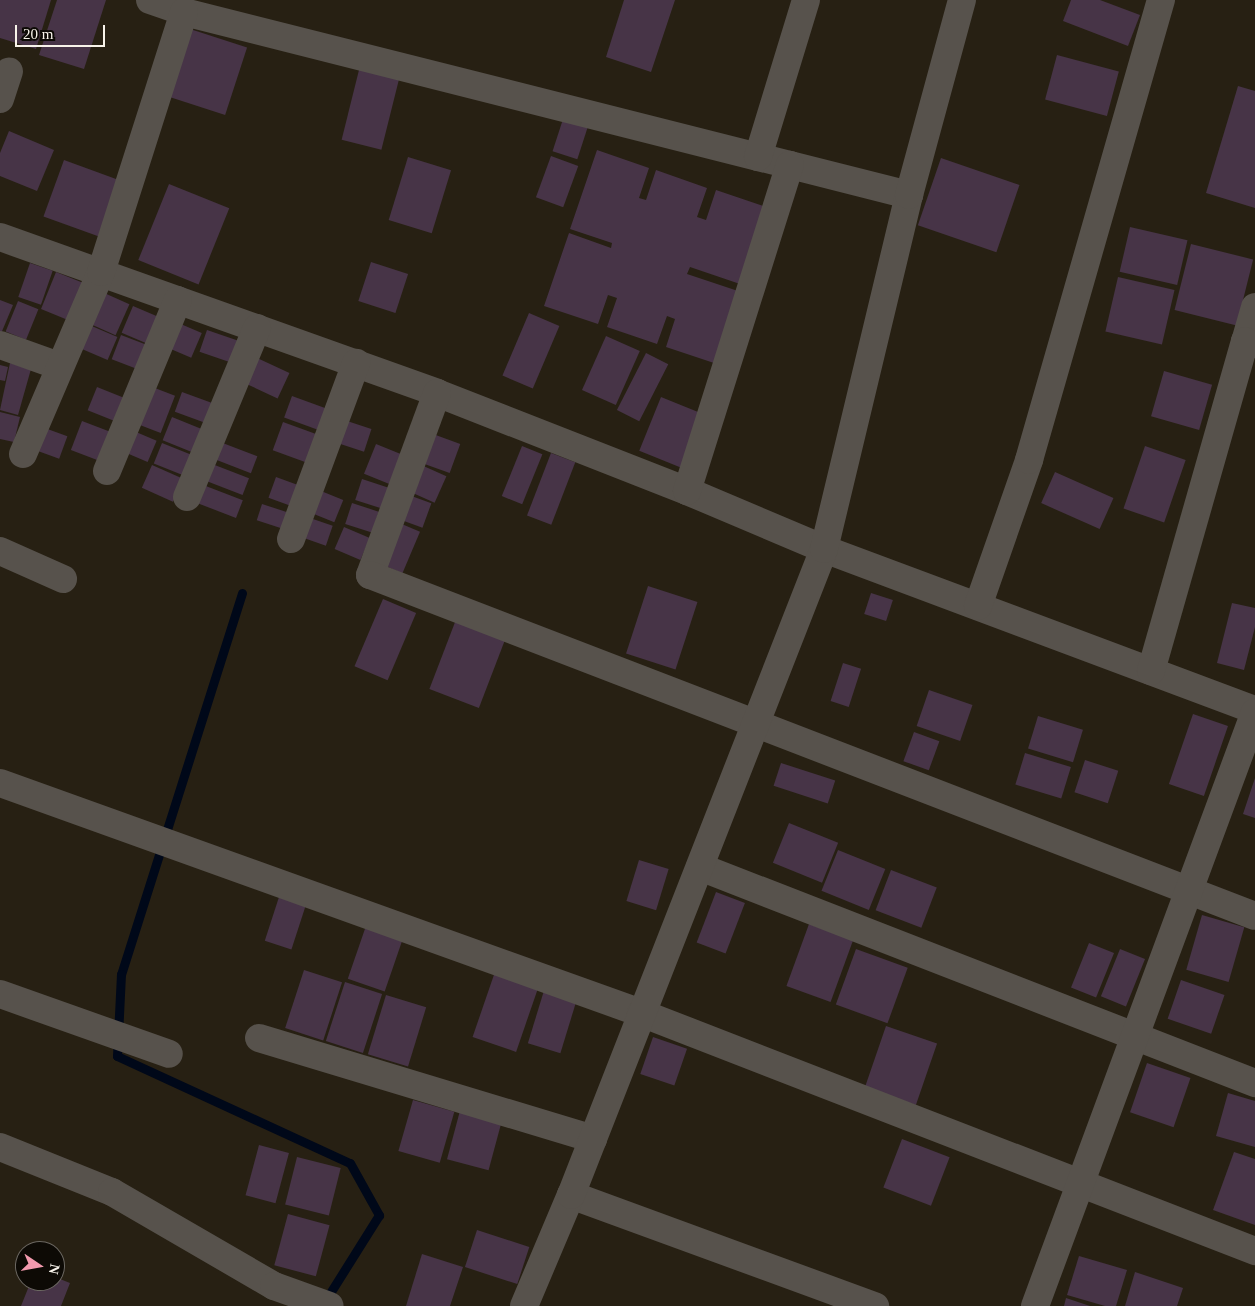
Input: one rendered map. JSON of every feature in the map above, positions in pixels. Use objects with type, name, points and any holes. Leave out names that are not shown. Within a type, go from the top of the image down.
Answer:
[{"type":"street","points":[[150,0],[184,12],[909,195]]},
{"type":"street","points":[[758,157],[806,0]]},
{"type":"street","points":[[524,1306],[571,1195],[824,549],[909,195],[962,0]]},
{"type":"street","points":[[978,606],[1029,460],[1161,0]]},
{"type":"street","points":[[23,454],[59,366],[101,272],[184,12]]},
{"type":"street","points":[[0,99],[9,71]]},
{"type":"street","points":[[688,491],[790,165]]},
{"type":"street","points":[[0,237],[438,393],[688,491],[824,549],[1255,711],[1137,1038],[1035,1306]]},
{"type":"street","points":[[107,471],[178,300]]},
{"type":"street","points":[[1152,671],[1250,342],[1255,307]]},
{"type":"street","points":[[187,497],[258,328]]},
{"type":"street","points":[[0,345],[59,366]]},
{"type":"street","points":[[291,539],[356,363]]},
{"type":"street","points":[[438,393],[370,575],[1255,916]]},
{"type":"street","points":[[0,551],[63,579]]},
{"type":"street","points":[[0,783],[641,1014],[1081,1186],[1255,1251]]},
{"type":"street","points":[[700,867],[1255,1083]]},
{"type":"street","points":[[0,994],[169,1054]]},
{"type":"street","points":[[260,1038],[593,1139]]},
{"type":"street","points":[[0,1147],[112,1192],[274,1286],[330,1306]]},
{"type":"street","points":[[571,1195],[876,1306]]},
{"type":"building","points":[[0,0],[51,0],[36,49],[0,38]]},
{"type":"building","points":[[57,0],[106,0],[84,69],[39,55]]},
{"type":"building","points":[[624,0],[675,0],[651,72],[606,57]]},
{"type":"building","points":[[1071,0],[1100,0],[1140,15],[1128,46],[1063,21]]},
{"type":"building","points":[[190,29],[247,48],[225,115],[168,97]]},
{"type":"building","points":[[1057,55],[1119,72],[1107,116],[1045,99]]},
{"type":"building","points":[[360,66],[400,76],[381,150],[342,140]]},
{"type":"building","points":[[1238,86],[1255,91],[1255,208],[1206,193]]},
{"type":"building","points":[[564,116],[589,124],[577,159],[553,151]]},
{"type":"building","points":[[9,131],[54,150],[37,191],[0,176],[0,153]]},
{"type":"building","points":[[597,150],[649,168],[639,198],[646,200],[656,170],[707,188],[697,217],[706,220],[716,190],[766,207],[740,284],[690,267],[687,274],[738,291],[714,363],[666,347],[675,319],[667,316],[657,344],[607,327],[617,298],[608,295],[598,324],[544,306],[569,233],[611,248],[612,243],[570,229]]},
{"type":"building","points":[[551,156],[578,166],[563,207],[536,197]]},
{"type":"building","points":[[408,157],[451,170],[432,233],[389,220]]},
{"type":"building","points":[[941,158],[1019,185],[996,252],[918,225]]},
{"type":"building","points":[[64,160],[119,180],[99,237],[43,216]]},
{"type":"building","points":[[169,184],[229,208],[199,284],[138,260]]},
{"type":"building","points":[[1130,227],[1187,240],[1177,285],[1120,272]]},
{"type":"building","points":[[1191,244],[1253,259],[1237,325],[1175,310]]},
{"type":"building","points":[[371,262],[408,274],[395,313],[358,301]]},
{"type":"building","points":[[30,263],[53,271],[41,305],[18,297]]},
{"type":"building","points":[[56,272],[85,284],[70,321],[41,309]]},
{"type":"building","points":[[1118,277],[1175,290],[1162,345],[1105,332]]},
{"type":"building","points":[[102,292],[129,304],[116,335],[88,323]]},
{"type":"building","points":[[0,300],[13,305],[0,336]]},
{"type":"building","points":[[18,301],[38,309],[26,340],[6,332]]},
{"type":"building","points":[[133,306],[159,317],[147,344],[122,333]]},
{"type":"building","points":[[529,313],[559,326],[533,388],[502,376]]},
{"type":"building","points":[[176,322],[202,333],[191,358],[165,347]]},
{"type":"building","points":[[87,324],[117,337],[108,360],[77,347]]},
{"type":"building","points":[[207,330],[242,342],[234,364],[200,352]]},
{"type":"building","points":[[121,335],[147,345],[138,369],[112,359]]},
{"type":"building","points":[[606,336],[640,351],[616,405],[582,390]]},
{"type":"building","points":[[646,353],[668,364],[639,421],[617,410]]},
{"type":"building","points":[[255,357],[289,373],[278,398],[243,382]]},
{"type":"building","points":[[10,363],[31,369],[18,415],[0,410]]},
{"type":"building","points":[[0,365],[8,367],[5,381],[0,380]]},
{"type":"building","points":[[1164,371],[1212,385],[1199,430],[1151,416]]},
{"type":"building","points":[[147,385],[175,396],[161,433],[133,422]]},
{"type":"building","points":[[97,387],[126,399],[116,422],[88,410]]},
{"type":"building","points":[[182,392],[215,404],[208,424],[175,412]]},
{"type":"building","points":[[292,396],[328,409],[320,431],[284,418]]},
{"type":"building","points":[[661,397],[704,414],[682,468],[639,451]]},
{"type":"building","points":[[0,412],[20,417],[14,442],[0,439]]},
{"type":"building","points":[[172,417],[202,429],[192,452],[163,440]]},
{"type":"building","points":[[341,419],[371,429],[364,452],[334,442]]},
{"type":"building","points":[[82,421],[113,433],[102,462],[71,450]]},
{"type":"building","points":[[283,422],[319,435],[308,463],[273,450]]},
{"type":"building","points":[[42,427],[67,436],[59,459],[34,450]]},
{"type":"building","points":[[129,429],[157,441],[148,462],[120,450]]},
{"type":"building","points":[[433,434],[460,444],[450,473],[422,463]]},
{"type":"building","points":[[220,442],[257,456],[251,473],[214,459]]},
{"type":"building","points":[[162,443],[191,455],[183,475],[154,463]]},
{"type":"building","points":[[376,444],[406,456],[394,486],[364,474]]},
{"type":"building","points":[[522,446],[542,454],[522,504],[502,496]]},
{"type":"building","points":[[1145,446],[1186,460],[1164,522],[1124,508]]},
{"type":"building","points":[[551,453],[575,462],[551,525],[527,516]]},
{"type":"building","points":[[207,462],[249,478],[243,495],[201,479]]},
{"type":"building","points":[[419,464],[446,476],[435,503],[407,490]]},
{"type":"building","points":[[152,465],[183,479],[173,502],[142,488]]},
{"type":"building","points":[[1055,472],[1113,498],[1100,529],[1041,503]]},
{"type":"building","points":[[276,477],[301,486],[294,507],[268,498]]},
{"type":"building","points":[[362,479],[389,488],[382,509],[355,500]]},
{"type":"building","points":[[198,483],[243,500],[236,518],[191,501]]},
{"type":"building","points":[[321,491],[343,500],[334,522],[312,513]]},
{"type":"building","points":[[406,494],[431,503],[422,528],[397,518]]},
{"type":"building","points":[[352,503],[379,512],[372,533],[345,524]]},
{"type":"building","points":[[262,504],[290,513],[284,529],[257,520]]},
{"type":"building","points":[[310,518],[333,526],[326,546],[303,538]]},
{"type":"building","points":[[397,522],[420,532],[402,573],[379,563]]},
{"type":"building","points":[[344,527],[370,538],[360,560],[335,549]]},
{"type":"building","points":[[648,586],[697,602],[676,670],[626,654]]},
{"type":"building","points":[[871,593],[893,600],[886,621],[864,614]]},
{"type":"building","points":[[383,599],[416,613],[388,680],[354,666]]},
{"type":"building","points":[[1232,603],[1255,608],[1255,627],[1244,670],[1217,663]]},
{"type":"building","points":[[457,617],[506,636],[479,708],[429,689]]},
{"type":"building","points":[[843,663],[861,669],[849,707],[831,701]]},
{"type":"building","points":[[929,690],[972,705],[960,741],[917,726]]},
{"type":"building","points":[[1193,714],[1228,726],[1204,796],[1169,784]]},
{"type":"building","points":[[1038,716],[1083,730],[1073,762],[1028,749]]},
{"type":"building","points":[[914,732],[939,741],[929,770],[903,761]]},
{"type":"building","points":[[1025,753],[1071,767],[1061,799],[1015,785]]},
{"type":"building","points":[[1085,760],[1118,771],[1108,803],[1074,792]]},
{"type":"building","points":[[781,763],[835,781],[828,803],[774,786]]},
{"type":"building","points":[[1255,778],[1255,818],[1243,814]]},
{"type":"building","points":[[789,823],[838,843],[822,883],[773,863]]},
{"type":"building","points":[[838,850],[885,869],[869,910],[822,891]]},
{"type":"building","points":[[639,860],[669,869],[656,910],[626,901]]},
{"type":"building","points":[[891,870],[937,888],[921,928],[876,910]]},
{"type":"building","points":[[716,892],[745,903],[726,954],[697,942]]},
{"type":"building","points":[[279,897],[306,906],[291,949],[265,941]]},
{"type":"building","points":[[1202,915],[1244,927],[1229,982],[1186,970]]},
{"type":"building","points":[[367,923],[404,936],[385,991],[348,979]]},
{"type":"building","points":[[809,924],[853,940],[831,1002],[786,986]]},
{"type":"building","points":[[1089,943],[1114,953],[1096,998],[1071,988]]},
{"type":"building","points":[[856,949],[908,968],[888,1023],[836,1004]]},
{"type":"building","points":[[1120,949],[1145,959],[1126,1006],[1101,996]]},
{"type":"building","points":[[497,966],[540,981],[516,1052],[473,1037]]},
{"type":"building","points":[[304,970],[342,982],[323,1040],[285,1028]]},
{"type":"building","points":[[1181,980],[1224,995],[1211,1034],[1168,1019]]},
{"type":"building","points":[[345,982],[382,994],[363,1053],[326,1041]]},
{"type":"building","points":[[546,984],[579,994],[560,1053],[528,1043]]},
{"type":"building","points":[[386,995],[426,1007],[408,1067],[368,1054]]},
{"type":"building","points":[[886,1026],[937,1044],[916,1105],[865,1087]]},
{"type":"building","points":[[653,1037],[687,1049],[674,1086],[640,1074]]},
{"type":"building","points":[[1147,1063],[1190,1078],[1174,1127],[1130,1112]]},
{"type":"building","points":[[1228,1093],[1255,1101],[1255,1147],[1216,1136]]},
{"type":"building","points":[[413,1100],[454,1112],[440,1163],[398,1151]]},
{"type":"building","points":[[461,1107],[503,1118],[489,1170],[447,1159]]},
{"type":"building","points":[[902,1139],[950,1157],[931,1206],[883,1188]]},
{"type":"building","points":[[259,1145],[289,1153],[275,1203],[246,1195]]},
{"type":"building","points":[[1234,1152],[1255,1159],[1255,1225],[1213,1210]]},
{"type":"building","points":[[297,1157],[341,1168],[329,1215],[285,1205]]},
{"type":"building","points":[[288,1214],[330,1225],[316,1276],[274,1265]]},
{"type":"building","points":[[477,1230],[529,1247],[517,1284],[465,1267]]},
{"type":"building","points":[[422,1254],[463,1267],[450,1306],[406,1306]]},
{"type":"building","points":[[1079,1256],[1127,1270],[1116,1306],[1105,1306],[1067,1295]]},
{"type":"building","points":[[1135,1272],[1183,1288],[1177,1306],[1125,1306]]},
{"type":"building","points":[[65,1281],[70,1283],[61,1306],[21,1306],[27,1291],[65,1291]]},
{"type":"building","points":[[1066,1298],[1090,1306],[1064,1306]]},
{"type":"waterway","points":[[242,593],[121,974],[117,1056],[350,1163],[379,1215],[325,1301]]}]
